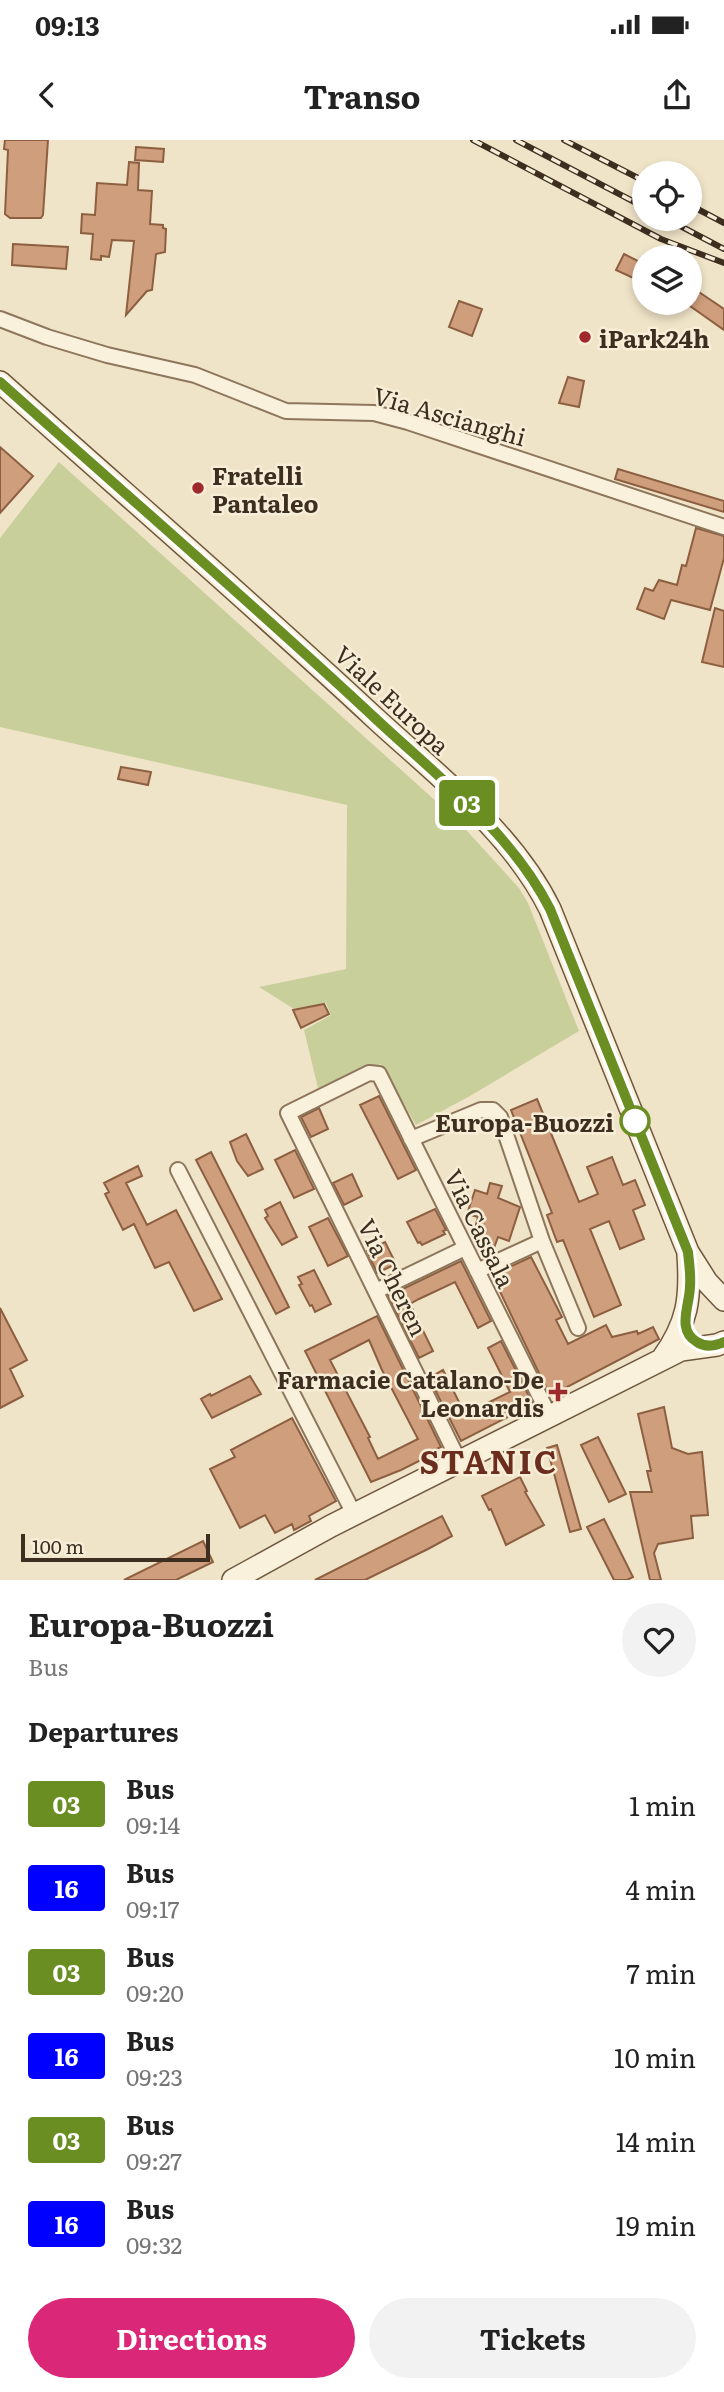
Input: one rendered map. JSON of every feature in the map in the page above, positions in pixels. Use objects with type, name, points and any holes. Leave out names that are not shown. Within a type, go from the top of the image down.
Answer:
[{"type":"main road","name":"Viale Europa","points":[[0,382],[293,642],[471,807],[520,860],[550,909],[688,1252]]},
{"type":"main road","points":[[688,1252],[707,1282],[723,1299]]},
{"type":"main road","points":[[688,1252],[691,1287],[685,1327],[694,1340],[716,1344]]},
{"type":"main road","points":[[659,1363],[675,1341],[691,1305],[704,1296],[723,1299]]},
{"type":"main road","points":[[241,1577],[354,1514],[681,1350],[716,1344]]},
{"type":"street","name":"Via Ascianghi","points":[[0,319],[107,355],[195,375],[286,411],[374,413],[408,422],[724,527]]},
{"type":"street","name":"Via Cassala","points":[[288,1113],[369,1073],[379,1074],[550,1418]]},
{"type":"street","points":[[411,1139],[481,1110],[493,1110],[500,1117],[542,1241],[578,1328]]},
{"type":"street","name":"Via Cheren","points":[[288,1113],[459,1461]]},
{"type":"street","points":[[178,1170],[354,1514]]},
{"type":"street","points":[[477,1270],[542,1241]]},
{"type":"street","points":[[376,1291],[465,1248]]},
{"type":"green space","points":[[59,462],[458,821],[519,888],[528,903],[579,1031],[416,1125],[381,1064],[318,1088],[304,1030],[331,1015],[326,1003],[294,1009],[259,987],[346,969],[347,805],[0,727],[0,538]]},
{"type":"building","points":[[5,140],[48,140],[41,218],[10,218],[5,214],[8,150],[4,149]]},
{"type":"building","points":[[136,147],[164,149],[163,162],[135,160]]},
{"type":"building","points":[[129,162],[139,163],[138,190],[152,191],[150,224],[163,225],[166,229],[165,252],[156,254],[152,290],[147,291],[126,315],[134,241],[112,240],[109,257],[91,259],[93,234],[81,233],[82,214],[95,215],[97,183],[127,185]]},
{"type":"building","points":[[13,244],[68,247],[66,269],[12,265]]},
{"type":"building","points":[[624,254],[632,258],[632,277],[616,270]]},
{"type":"building","points":[[702,294],[724,309],[724,330],[702,314]]},
{"type":"building","points":[[459,301],[482,309],[472,336],[449,327]]},
{"type":"building","points":[[568,377],[584,381],[579,407],[559,403]]},
{"type":"building","points":[[0,447],[33,476],[0,513]]},
{"type":"building","points":[[618,469],[724,501],[724,512],[615,479]]},
{"type":"building","points":[[696,528],[724,536],[724,558],[710,610],[671,600],[664,619],[637,609],[645,588],[653,591],[659,580],[677,585],[682,565],[686,566]]},
{"type":"building","points":[[715,608],[724,611],[724,667],[702,662]]},
{"type":"building","points":[[121,767],[151,772],[148,785],[118,779]]},
{"type":"building","points":[[324,1004],[329,1014],[301,1028],[293,1010]]},
{"type":"building","points":[[379,1096],[416,1170],[398,1179],[360,1105]]},
{"type":"building","points":[[537,1099],[579,1202],[598,1194],[587,1167],[612,1157],[623,1185],[635,1180],[645,1205],[633,1210],[644,1239],[620,1249],[609,1221],[590,1229],[621,1305],[594,1317],[563,1240],[557,1242],[547,1215],[552,1213],[511,1110]]},
{"type":"building","points":[[319,1108],[328,1129],[311,1137],[301,1117]]},
{"type":"building","points":[[246,1134],[263,1169],[248,1176],[237,1161],[230,1142]]},
{"type":"building","points":[[295,1150],[314,1189],[294,1198],[275,1160]]},
{"type":"building","points":[[211,1152],[289,1307],[276,1314],[196,1160]]},
{"type":"building","points":[[138,1166],[142,1176],[126,1183],[147,1225],[176,1210],[222,1299],[194,1311],[169,1262],[155,1268],[134,1224],[123,1230],[105,1194],[109,1192],[104,1183]]},
{"type":"building","points":[[352,1174],[362,1196],[344,1205],[333,1183]]},
{"type":"building","points":[[490,1183],[502,1186],[498,1198],[520,1207],[509,1241],[498,1237],[494,1248],[482,1244],[486,1232],[475,1228],[478,1217],[467,1214],[475,1190],[487,1194]]},
{"type":"building","points":[[280,1202],[297,1237],[282,1245],[265,1218],[268,1216],[265,1210]]},
{"type":"building","points":[[435,1209],[446,1230],[443,1231],[445,1234],[422,1245],[418,1243],[407,1222]]},
{"type":"building","points":[[328,1218],[348,1256],[328,1266],[309,1227]]},
{"type":"building","points":[[385,1242],[396,1264],[377,1273],[367,1251]]},
{"type":"building","points":[[531,1257],[562,1317],[556,1320],[568,1344],[606,1325],[612,1337],[637,1331],[638,1334],[653,1327],[659,1339],[550,1396],[492,1275]]},
{"type":"building","points":[[461,1261],[491,1321],[478,1328],[455,1282],[419,1299],[410,1304],[433,1351],[419,1358],[388,1296]]},
{"type":"building","points":[[314,1270],[331,1304],[315,1312],[299,1285],[302,1284],[298,1277]]},
{"type":"building","points":[[0,1308],[27,1360],[10,1369],[23,1396],[0,1408]]},
{"type":"building","points":[[377,1316],[441,1447],[434,1450],[435,1453],[401,1470],[371,1482],[305,1351]],"holes":[[[369,1340],[418,1439],[378,1459],[368,1438],[370,1437],[330,1360]]]},
{"type":"building","points":[[501,1341],[533,1404],[461,1441],[429,1378],[443,1370],[465,1414],[510,1392],[488,1348]]},
{"type":"building","points":[[250,1376],[261,1394],[212,1418],[201,1399]]},
{"type":"building","points":[[664,1407],[672,1448],[688,1454],[702,1452],[708,1515],[691,1516],[693,1538],[658,1544],[654,1553],[661,1580],[650,1580],[630,1492],[652,1492],[647,1471],[651,1471],[638,1414]]},
{"type":"building","points":[[292,1418],[336,1501],[309,1516],[311,1521],[294,1530],[292,1524],[275,1533],[265,1515],[240,1528],[210,1469],[235,1457],[231,1450]]},
{"type":"building","points":[[598,1437],[626,1494],[609,1502],[581,1445]]},
{"type":"building","points":[[557,1445],[581,1529],[570,1532],[547,1448]]},
{"type":"building","points":[[520,1477],[527,1491],[525,1492],[544,1525],[506,1545],[491,1509],[489,1510],[482,1496]]},
{"type":"building","points":[[442,1516],[452,1536],[428,1549],[365,1580],[315,1580]]},
{"type":"building","points":[[604,1519],[633,1577],[627,1580],[614,1580],[587,1527]]},
{"type":"building","points":[[203,1541],[213,1562],[176,1580],[124,1580]]},
{"type":"railway","points":[[473,140],[661,239],[724,263]]},
{"type":"railway","points":[[516,140],[632,201]]},
{"type":"railway","points":[[564,140],[632,175]]},
{"type":"railway","points":[[702,211],[724,223]]},
{"type":"railway","points":[[690,231],[724,249]]},
{"type":"bus line","name":"03","points":[[0,382],[293,642],[471,807],[512,850],[542,892],[550,909],[688,1252],[691,1287],[685,1327],[694,1340],[701,1344],[709,1346],[724,1342]]},
{"type":"place","name":"iPark24h","points":[[585,337]]},
{"type":"place","name":"Fratelli Pantaleo","points":[[198,488]]},
{"type":"place","name":"Europa-Buozzi","points":[[635,1121]]},
{"type":"place","name":"Farmacie Catalano-De Leonardis","points":[[558,1392]]},
{"type":"district","name":"STANIC","points":[[489,1460]]}]
